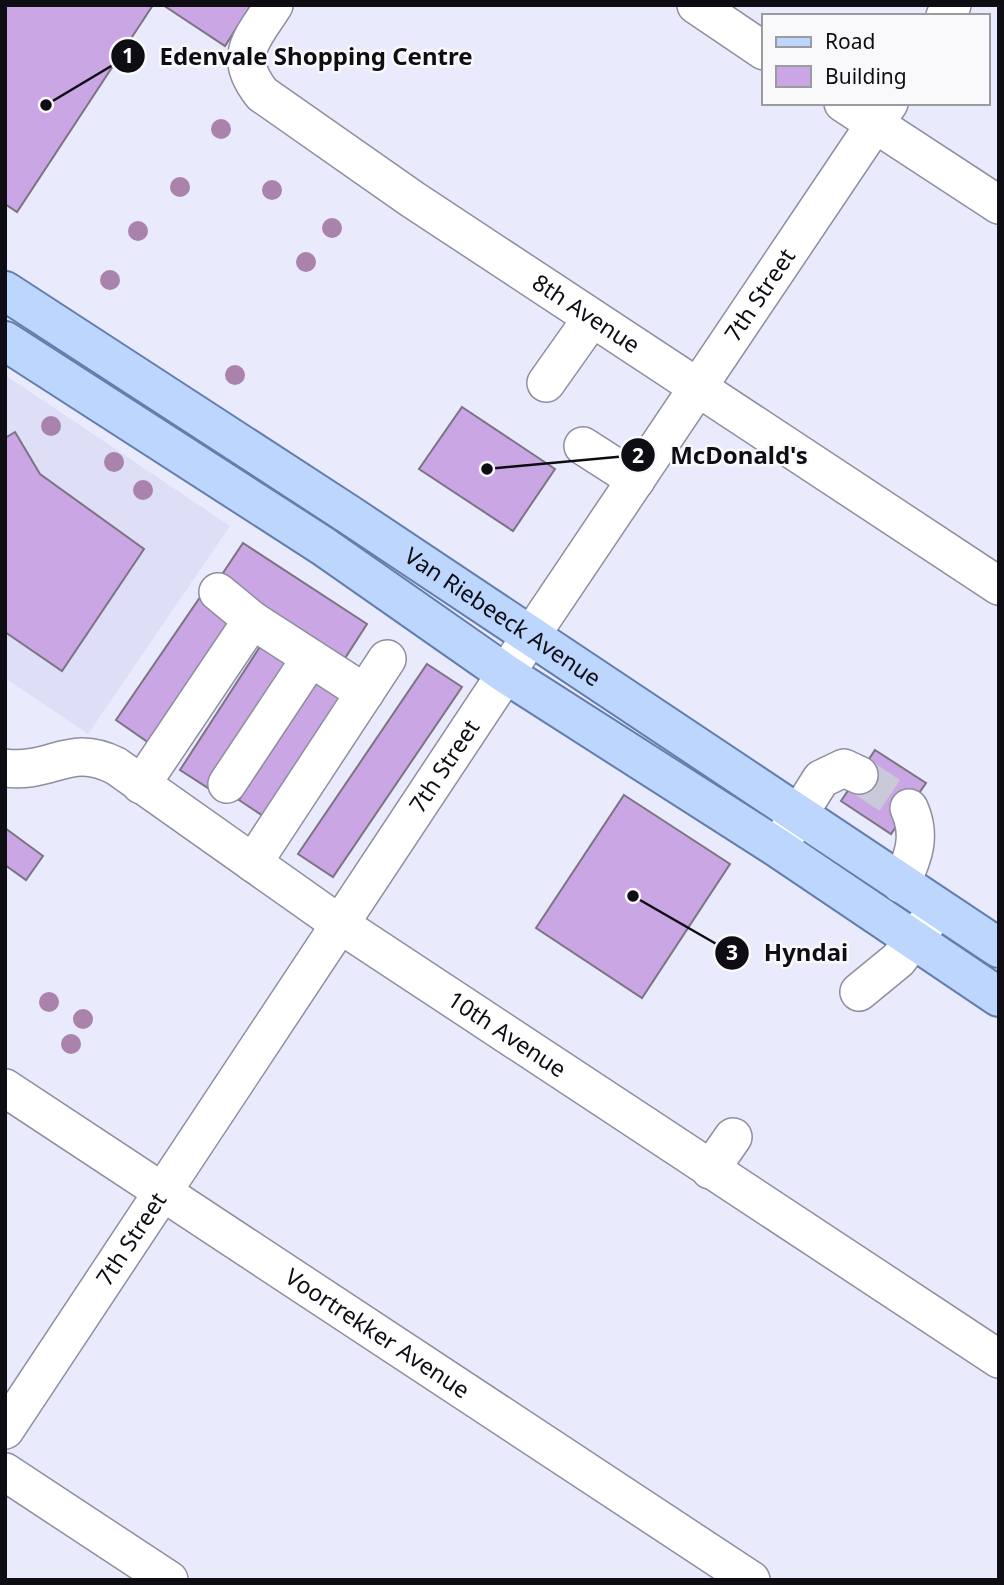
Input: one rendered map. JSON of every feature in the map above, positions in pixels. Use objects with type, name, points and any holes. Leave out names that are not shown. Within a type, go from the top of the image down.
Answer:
[{"type":"main road","name":"Van Riebeeck Avenue","points":[[5,291],[348,514],[999,948]]},
{"type":"main road","name":"Van Riebeeck Avenue","points":[[5,341],[323,546],[506,674],[778,848],[913,942],[999,997]]},
{"type":"street","name":"8th Avenue","points":[[274,5],[247,46],[246,74],[262,94],[412,200],[699,386],[999,586]]},
{"type":"street","points":[[696,5],[762,50]]},
{"type":"street","points":[[850,105],[882,114],[999,205]]},
{"type":"street","name":"7th Street","points":[[5,1430],[530,637],[882,114]]},
{"type":"street","points":[[545,383],[592,318]]},
{"type":"street","points":[[583,446],[636,480]]},
{"type":"street","points":[[218,592],[252,620],[365,693]]},
{"type":"street","points":[[141,785],[252,620]]},
{"type":"street","points":[[227,784],[310,659]]},
{"type":"street","points":[[253,863],[387,659]]},
{"type":"street","name":"10th Avenue","points":[[5,768],[46,766],[78,755],[89,755],[116,766],[341,925],[999,1359]]},
{"type":"street","points":[[778,848],[821,779],[834,770],[844,768],[859,775]]},
{"type":"street","points":[[901,884],[915,854],[916,822],[909,808]]},
{"type":"street","points":[[859,992],[898,960],[937,908]]},
{"type":"street","name":"Voortrekker Avenue","points":[[5,1088],[751,1580]]},
{"type":"street","points":[[710,1170],[733,1137]]},
{"type":"street","points":[[5,1472],[169,1580]]},
{"type":"shaded area","points":[[5,375],[230,526],[88,734],[5,678]]},
{"type":"building","points":[[5,5],[153,5],[17,212],[5,204]]},
{"type":"building","points":[[163,5],[251,5],[225,46]]},
{"type":"building","points":[[462,407],[555,469],[513,531],[419,469]]},
{"type":"building","points":[[15,432],[40,474],[144,549],[62,671],[5,632],[5,438]]},
{"type":"building","points":[[243,543],[367,624],[340,666],[215,585]]},
{"type":"building","points":[[203,593],[239,617],[152,745],[116,720]]},
{"type":"building","points":[[265,639],[292,657],[208,788],[180,770]]},
{"type":"building","points":[[427,664],[462,687],[333,877],[298,854]]},
{"type":"building","points":[[323,673],[357,695],[272,822],[239,800]]},
{"type":"building","points":[[875,750],[926,783],[891,834],[841,801]]},
{"type":"building","points":[[624,795],[730,864],[642,998],[536,928]]},
{"type":"building","points":[[5,828],[43,856],[26,880],[5,865]]},
{"type":"tunnel","points":[[859,775],[909,808]]},
{"type":"place","name":"Edenvale Shopping Centre","points":[[46,105]]},
{"type":"place","name":"McDonald's","points":[[487,469]]},
{"type":"place","name":"Hyndai","points":[[633,896]]}]
